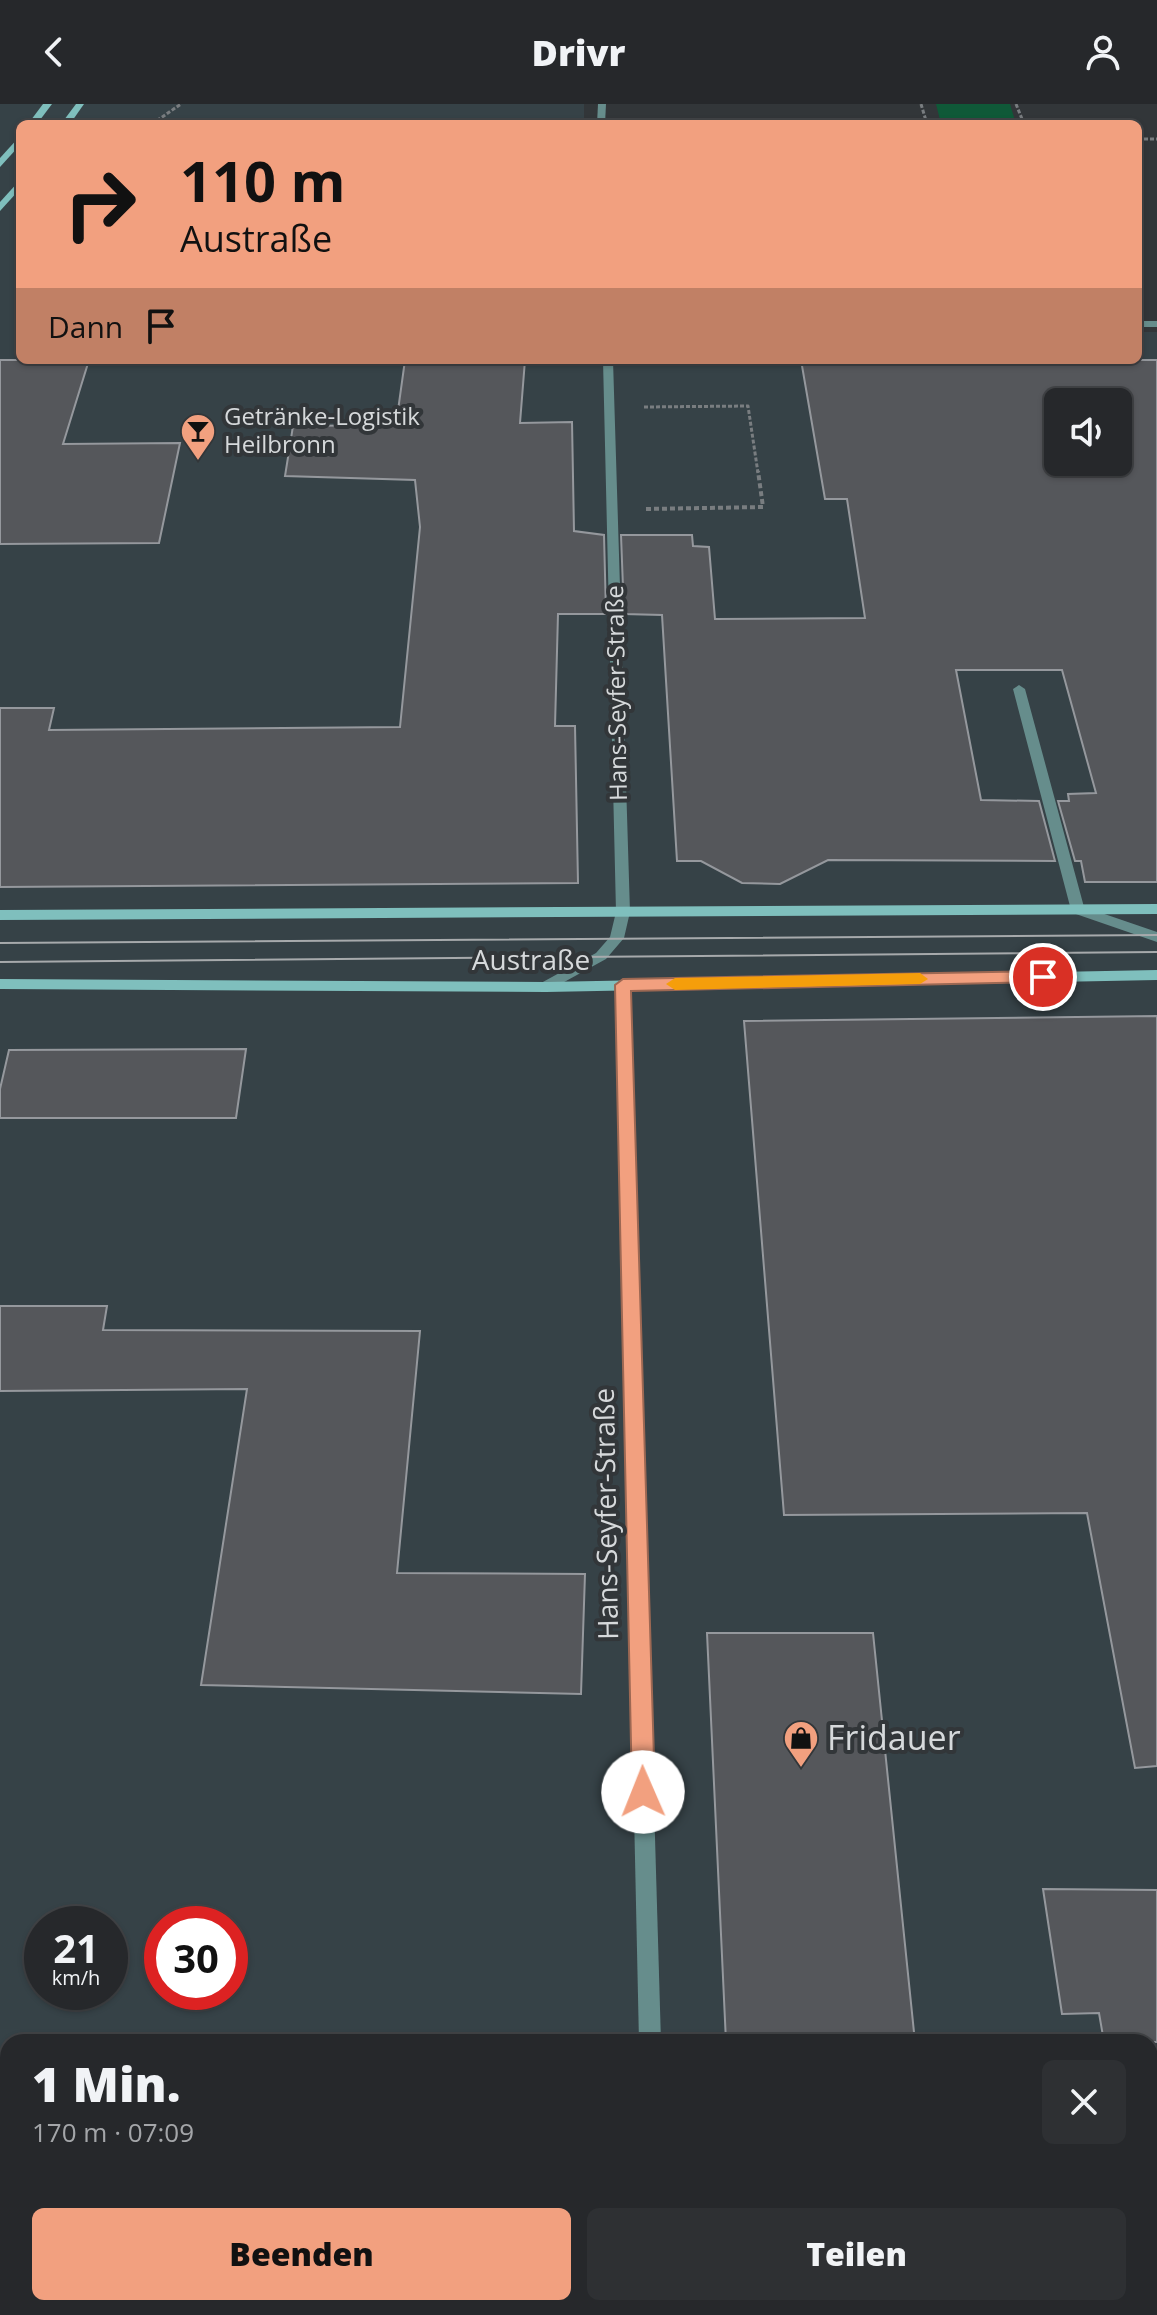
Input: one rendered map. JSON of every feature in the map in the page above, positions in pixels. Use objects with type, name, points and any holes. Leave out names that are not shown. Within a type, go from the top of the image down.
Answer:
[{"type":"main road","points":[[35,120],[48,104]]},
{"type":"main road","points":[[0,164],[16,144]]},
{"type":"main road","points":[[0,208],[16,188]]},
{"type":"main road","name":"Austraße","points":[[0,915],[1157,909]]},
{"type":"main road","name":"Austraße","points":[[0,984],[546,987],[1157,975]]},
{"type":"street","name":"Hans-Seyfer-Straße","points":[[546,987],[601,956],[617,938],[623,912],[608,364]]},
{"type":"street","points":[[1019,689],[1078,910],[1157,937]]},
{"type":"street","name":"Hans-Seyfer-Straße","points":[[623,985],[650,2034]]},
{"type":"path","points":[[158,120],[181,104]]},
{"type":"path","points":[[609,407],[748,406],[763,507],[613,510]]},
{"type":"shaded area","points":[[0,104],[584,104],[584,120],[16,120],[16,364],[1142,364],[1142,332],[1157,332],[1157,2034],[0,2034]]},
{"type":"green space","points":[[936,104],[1010,104],[1015,120],[940,120]]},
{"type":"building","points":[[0,360],[16,360],[16,364],[88,364],[63,444],[180,443],[159,543],[0,544]]},
{"type":"building","points":[[1142,360],[1157,360],[1157,882],[1085,882],[1081,861],[1075,861],[1058,801],[1069,801],[1068,794],[1096,793],[1062,670],[956,670],[981,800],[1039,801],[1055,861],[828,860],[780,884],[742,883],[701,861],[677,861],[662,615],[624,614],[621,535],[692,535],[693,546],[709,547],[715,619],[865,618],[847,499],[825,499],[802,364],[1142,364]]},
{"type":"building","points":[[404,364],[525,364],[520,423],[572,422],[574,531],[604,535],[606,614],[558,614],[555,726],[575,726],[578,883],[0,887],[0,708],[54,708],[49,730],[400,727],[420,527],[415,480],[285,476],[293,426],[396,425]]},
{"type":"building","points":[[1157,1016],[1157,1766],[1135,1768],[1087,1513],[784,1515],[744,1021]]},
{"type":"building","points":[[246,1049],[236,1118],[0,1118],[0,1089],[9,1050]]},
{"type":"building","points":[[0,1306],[107,1306],[103,1330],[420,1331],[397,1573],[585,1574],[581,1694],[201,1685],[247,1389],[0,1391]]},
{"type":"building","points":[[707,1633],[873,1633],[914,2034],[726,2034]]},
{"type":"building","points":[[1043,1889],[1157,1890],[1157,2034],[1103,2034],[1099,2013],[1062,2014]]},
{"type":"tram line","points":[[0,943],[1157,935]]},
{"type":"tram line","points":[[0,962],[1157,952]]},
{"type":"slow traffic","points":[[675,984],[920,979]]},
{"type":"place","name":"Getränke-Logistik Heilbronn","points":[[198,462]]},
{"type":"place","name":"Fridauer","points":[[801,1769]]},
{"type":"route","points":[[643,1792],[623,985],[1043,977]]}]
